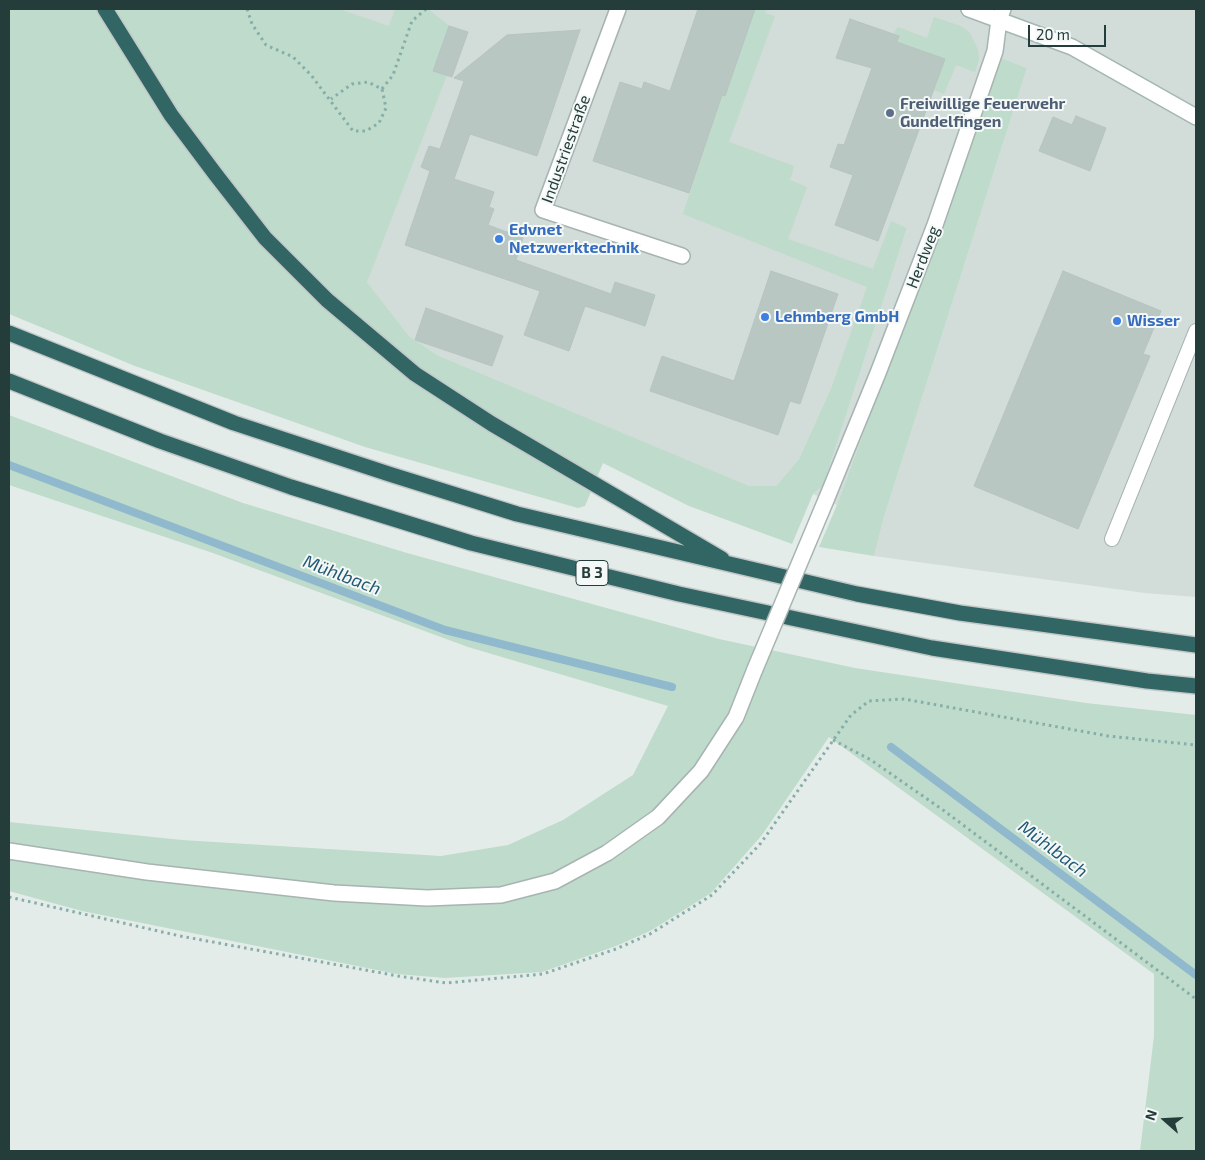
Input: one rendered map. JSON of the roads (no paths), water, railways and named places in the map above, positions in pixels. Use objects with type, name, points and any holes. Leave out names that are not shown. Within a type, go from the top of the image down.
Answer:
[{"type":"highway","points":[[104,9],[172,115],[216,175],[265,238],[328,300],[415,374],[492,424],[736,567]]},
{"type":"highway","name":"B 3","points":[[9,334],[234,423],[517,514],[857,594],[960,613],[1196,645]]},
{"type":"highway","name":"B 3","points":[[9,381],[160,441],[290,487],[471,543],[679,594],[932,648],[1147,681],[1196,686]]},
{"type":"street","name":"Industriestraße","points":[[618,9],[543,210],[682,256]]},
{"type":"street","points":[[969,9],[1001,14],[1072,47],[1196,117]]},
{"type":"street","name":"Herdweg","points":[[9,851],[147,872],[334,893],[427,898],[510,893],[556,881],[607,854],[658,816],[701,771],[736,717],[878,373],[935,225],[995,51],[1001,14]]},
{"type":"lane","points":[[1112,539],[1196,331]]},
{"type":"waterway","name":"Mühlbach","points":[[9,465],[445,630],[672,687]]},
{"type":"waterway","name":"Mühlbach","points":[[891,747],[1196,975]]},
{"type":"place","name":"Freiwillige Feuerwehr Gundelfingen","points":[[890,113]]},
{"type":"place","name":"Edvnet Netzwerktechnik","points":[[499,239]]},
{"type":"place","name":"Lehmberg GmbH","points":[[765,317]]},
{"type":"place","name":"Wisser","points":[[1117,321]]}]
